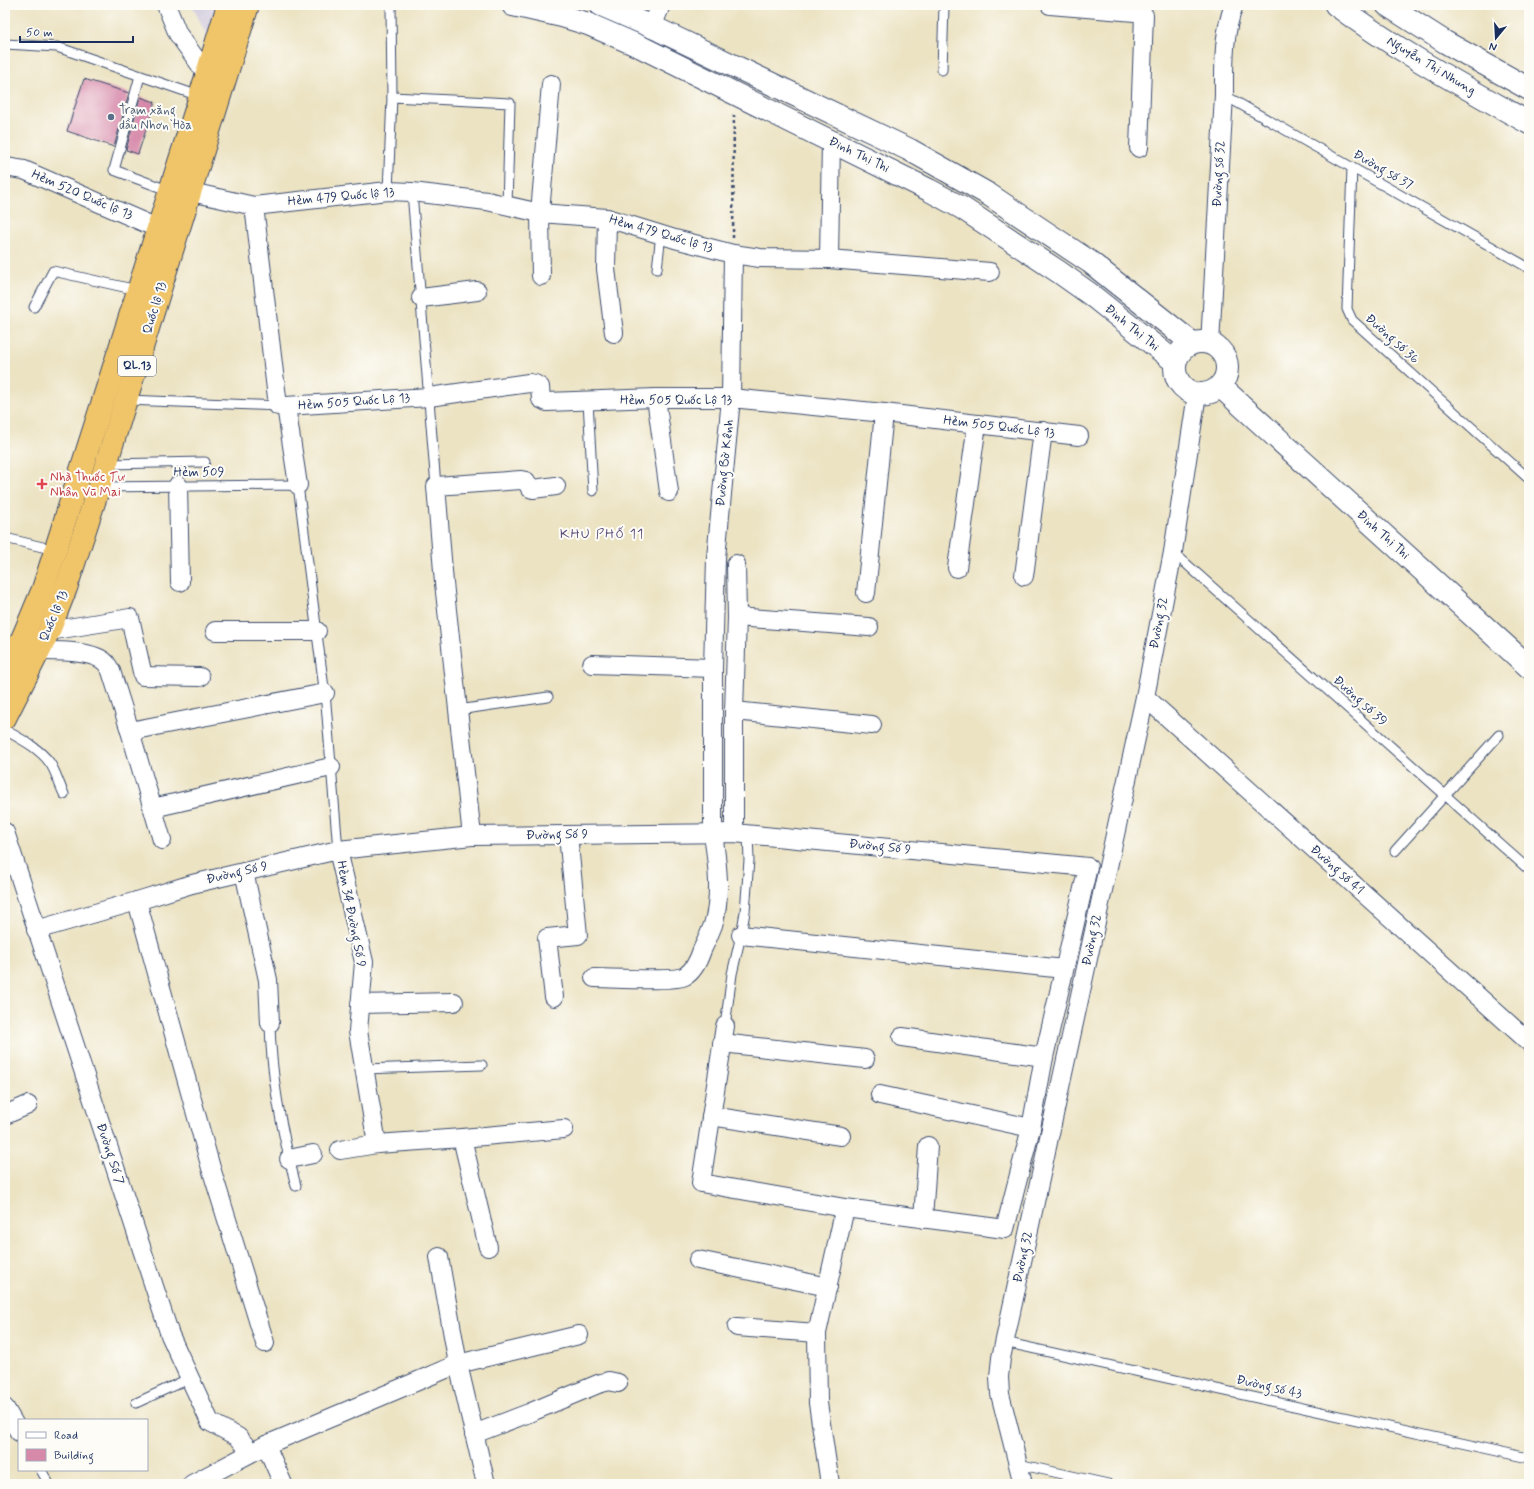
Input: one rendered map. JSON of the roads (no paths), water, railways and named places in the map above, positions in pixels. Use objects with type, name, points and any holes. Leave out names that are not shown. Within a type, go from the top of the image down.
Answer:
[{"type":"highway","name":"Quốc lộ 13","points":[[5,718],[49,631],[66,588],[99,487],[126,400],[180,192],[199,96],[228,5]]},
{"type":"highway","name":"Quốc lộ 13","points":[[5,673],[14,658],[43,589],[157,228],[180,192],[248,5]]},
{"type":"street","points":[[166,5],[178,34],[206,73]]},
{"type":"street","name":"Đinh Thị Thi","points":[[512,5],[562,16],[588,24],[667,59],[929,190],[962,208],[1012,240],[1090,294],[1175,362]]},
{"type":"street","name":"Đinh Thị Thi","points":[[600,5],[652,27],[910,150],[988,194],[1090,262],[1201,343]]},
{"type":"street","points":[[652,27],[661,5]]},
{"type":"street","points":[[1050,5],[1135,12],[1142,13],[1144,15],[1140,148]]},
{"type":"street","name":"Đường số 32","points":[[1201,343],[1224,95],[1226,32],[1234,5]]},
{"type":"street","name":"Nguyễn Thị Nhung","points":[[1336,5],[1364,26],[1395,46],[1529,123]]},
{"type":"street","points":[[1387,5],[1445,42],[1529,90]]},
{"type":"street","points":[[541,276],[540,213],[551,84]]},
{"type":"street","points":[[829,259],[831,141]]},
{"type":"street","name":"Hẻm 520 Quốc lộ 13","points":[[5,167],[24,170],[157,228]]},
{"type":"street","name":"Hẻm 479 Quốc lộ 13","points":[[180,192],[254,206],[388,191],[412,192],[487,201],[540,213],[607,218],[733,254],[760,258],[829,259],[990,272]]},
{"type":"street","points":[[254,206],[282,406],[298,485]]},
{"type":"street","points":[[607,218],[606,269],[614,333]]},
{"type":"street","name":"Đường Bờ Kênh","points":[[594,978],[650,979],[679,978],[685,976],[696,963],[708,938],[716,912],[717,875],[713,833],[713,668],[716,558],[731,398],[733,254]]},
{"type":"street","points":[[421,298],[477,291]]},
{"type":"street","points":[[1201,343],[1218,348],[1223,355],[1227,372],[1220,386],[1205,394],[1197,394],[1182,387],[1177,380],[1174,371],[1178,354],[1184,347],[1201,343]]},
{"type":"street","name":"Hẻm 505 Quốc Lộ 13","points":[[282,406],[429,397],[529,383],[535,384],[540,388],[541,399],[544,401],[656,398],[731,398],[884,413],[1078,436]]},
{"type":"street","name":"Đinh Thị Thi","points":[[1220,386],[1529,667]]},
{"type":"street","name":"Đường 32","points":[[1023,1484],[1000,1394],[999,1377],[1004,1342],[1145,697],[1173,552],[1197,394]]},
{"type":"street","points":[[656,398],[669,492]]},
{"type":"street","points":[[866,593],[884,413]]},
{"type":"street","points":[[957,568],[977,424]]},
{"type":"street","points":[[1024,576],[1043,431]]},
{"type":"street","points":[[472,836],[444,583],[436,486],[521,480],[526,482],[532,489],[556,486]]},
{"type":"street","points":[[178,485],[180,582]]},
{"type":"street","points":[[736,564],[737,617],[734,711],[741,834]]},
{"type":"street","points":[[737,617],[869,627]]},
{"type":"street","points":[[49,631],[130,618],[144,676],[200,677]]},
{"type":"street","points":[[215,631],[317,631]]},
{"type":"street","points":[[39,651],[84,654],[98,658],[106,663],[111,671],[130,730],[162,840]]},
{"type":"street","points":[[592,664],[713,668]]},
{"type":"street","points":[[130,730],[325,693]]},
{"type":"street","name":"Đường số 41","points":[[1145,697],[1529,1042]]},
{"type":"street","points":[[734,711],[872,725]]},
{"type":"street","points":[[153,808],[331,767]]},
{"type":"street","name":"Đường Số 7","points":[[5,832],[170,1335],[210,1422],[259,1448],[283,1484]]},
{"type":"street","name":"Đường Số 9","points":[[36,930],[192,884],[338,850],[472,836],[713,833],[741,834],[1088,867],[1064,969]]},
{"type":"street","points":[[554,997],[547,938],[578,935],[568,835]]},
{"type":"street","name":"Hẻm 34 Đường Số 9","points":[[338,850],[364,962],[358,1032],[377,1144]]},
{"type":"street","points":[[244,872],[268,980],[270,1023]]},
{"type":"street","points":[[137,901],[211,1168],[265,1343]]},
{"type":"street","points":[[741,936],[1064,969],[1044,1057],[1031,1128],[1004,1229],[845,1208],[701,1183],[723,1035],[865,1059]]},
{"type":"street","points":[[360,1004],[454,1002]]},
{"type":"street","points":[[902,1037],[1044,1057]]},
{"type":"street","points":[[880,1096],[1031,1128]]},
{"type":"street","points":[[5,1115],[28,1105]]},
{"type":"street","points":[[711,1116],[842,1136]]},
{"type":"street","points":[[340,1150],[377,1144],[564,1129]]},
{"type":"street","points":[[462,1138],[488,1247]]},
{"type":"street","points":[[923,1219],[928,1146]]},
{"type":"street","points":[[289,1159],[313,1154]]},
{"type":"street","points":[[830,1484],[818,1403],[817,1334],[845,1208]]},
{"type":"street","points":[[439,1257],[458,1364],[486,1484]]},
{"type":"street","points":[[698,1260],[828,1287]]},
{"type":"street","points":[[737,1327],[817,1334]]},
{"type":"street","points":[[192,1484],[259,1448],[458,1364],[579,1335]]},
{"type":"street","points":[[474,1434],[598,1384],[609,1381],[618,1383]]},
{"type":"street","points":[[5,1408],[18,1430]]},
{"type":"lane","points":[[388,191],[392,97],[391,5]]},
{"type":"lane","points":[[942,70],[944,5]]},
{"type":"lane","points":[[5,44],[57,47],[199,96]]},
{"type":"lane","points":[[140,76],[114,170],[180,192]]},
{"type":"lane","name":"Đường số 37","points":[[1224,95],[1529,268]]},
{"type":"lane","points":[[392,97],[510,103],[507,206]]},
{"type":"lane","name":"Đường số 36","points":[[1352,168],[1347,309],[1352,320],[1529,479]]},
{"type":"lane","points":[[412,192],[436,486]]},
{"type":"lane","points":[[657,269],[661,234]]},
{"type":"lane","points":[[34,307],[53,271],[138,290]]},
{"type":"lane","points":[[126,400],[282,406]]},
{"type":"lane","points":[[588,401],[592,491]]},
{"type":"lane","points":[[106,464],[205,462]]},
{"type":"lane","name":"Hẻm 509","points":[[99,487],[178,485],[298,485]]},
{"type":"lane","points":[[298,485],[325,693],[338,850]]},
{"type":"lane","points":[[5,538],[55,550]]},
{"type":"lane","name":"Đường số 39","points":[[1173,552],[1529,870]]},
{"type":"lane","points":[[458,710],[548,697]]},
{"type":"lane","points":[[5,730],[43,755],[50,764],[64,794]]},
{"type":"lane","points":[[1396,851],[1499,735]]},
{"type":"lane","points":[[723,1035],[732,974],[741,936],[749,868],[741,834]]},
{"type":"lane","points":[[270,1023],[270,1045],[275,1084],[289,1159],[296,1186]]},
{"type":"lane","points":[[364,1069],[482,1064]]},
{"type":"lane","name":"Đường số 43","points":[[1004,1342],[1529,1458]]},
{"type":"lane","points":[[136,1403],[190,1378]]},
{"type":"lane","points":[[1018,1464],[1108,1484]]},
{"type":"lane","points":[[42,1471],[48,1484]]},
{"type":"place","name":"Trạm xăng dầu Nhơn Hòa","points":[[111,117]]},
{"type":"place","name":"Nhà Thuốc Tư Nhân Vū Mai","points":[[42,484]]},
{"type":"district","name":"KHU PHỐ 11","points":[[602,534]]}]
